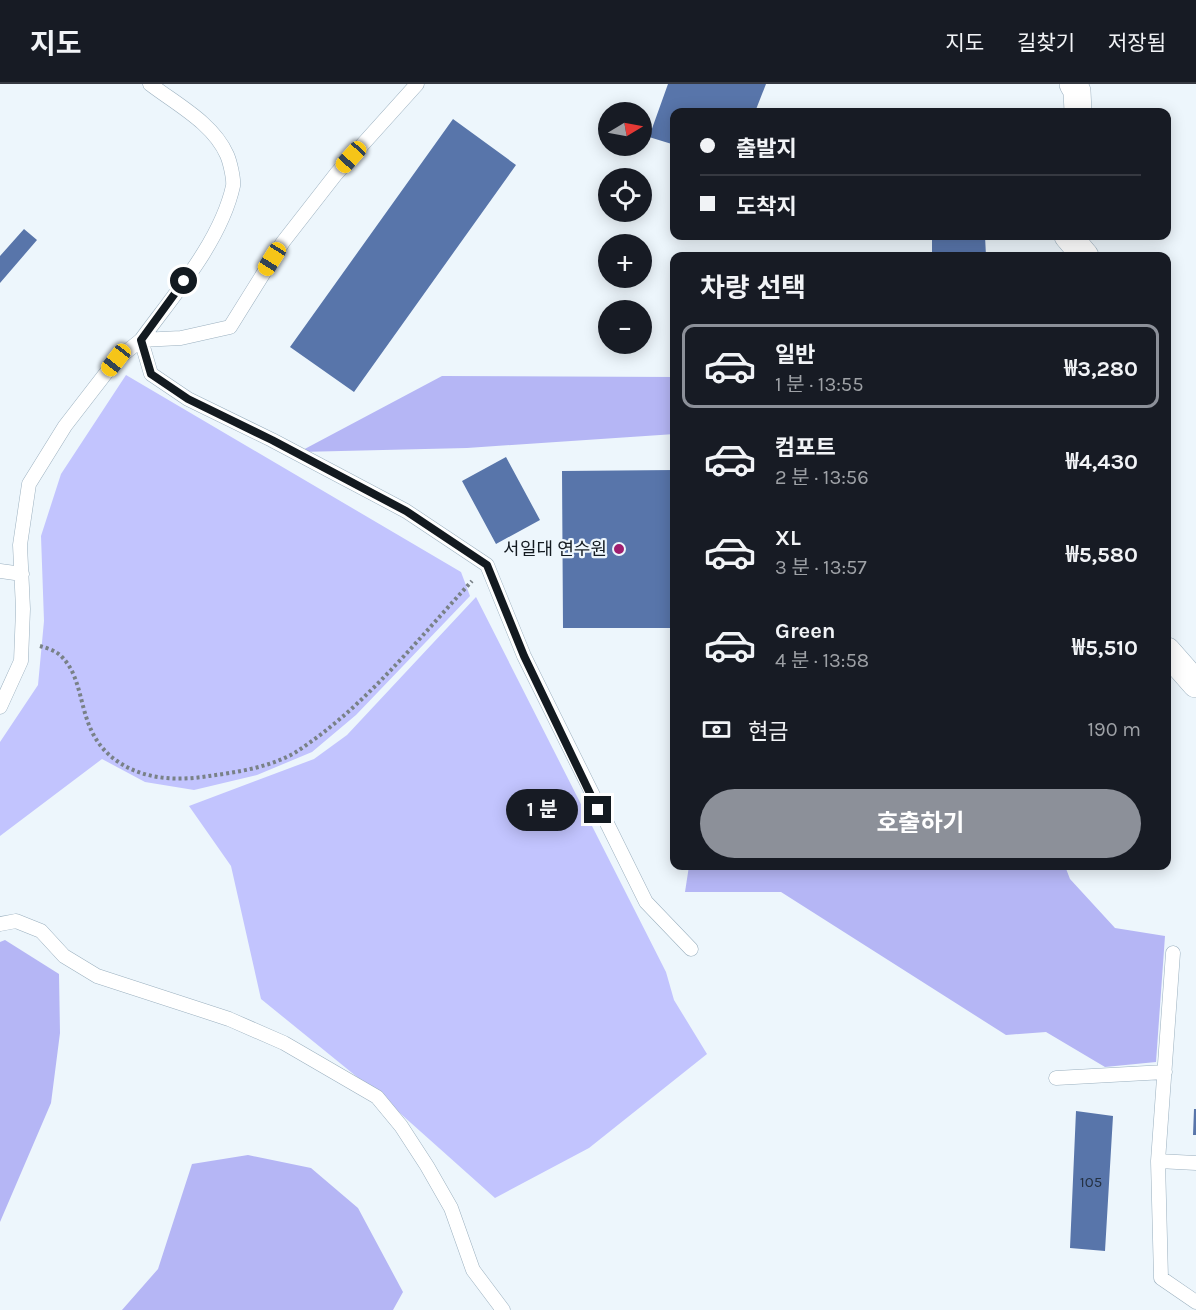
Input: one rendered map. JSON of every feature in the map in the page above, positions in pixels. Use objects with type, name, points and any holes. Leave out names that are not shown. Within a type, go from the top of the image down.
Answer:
[{"type":"street","points":[[1073,84],[1077,91],[1078,108]]},
{"type":"street","points":[[1071,240],[1082,252]]},
{"type":"street","points":[[1171,656],[1196,684]]},
{"type":"lane","points":[[0,707],[21,661],[21,545],[29,484],[65,426],[116,360],[141,340],[184,281],[217,228],[233,184],[227,155],[208,127],[150,84]]},
{"type":"lane","points":[[141,340],[181,338],[230,327],[283,242],[336,174],[417,84]]},
{"type":"lane","points":[[141,340],[151,374],[188,399],[272,440],[406,511],[487,565],[524,656],[646,902],[691,949]]},
{"type":"lane","points":[[0,571],[22,574]]},
{"type":"lane","points":[[0,924],[16,921],[41,931],[64,956],[97,976],[229,1019],[275,1039],[377,1097],[401,1126],[427,1166],[451,1208],[473,1270],[503,1310]]},
{"type":"lane","points":[[1173,953],[1158,1161],[1161,1278],[1196,1302]]},
{"type":"lane","points":[[1056,1078],[1165,1072]]},
{"type":"lane","points":[[1158,1161],[1196,1163]]},
{"type":"path","points":[[22,637],[60,654],[72,672],[89,730],[117,761],[151,776],[182,781],[238,772],[294,753],[350,711],[487,565]]},
{"type":"shaded area","points":[[126,375],[461,572],[470,596],[356,715],[312,752],[257,775],[194,790],[145,782],[102,759],[0,836],[0,742],[38,685],[44,621],[41,536],[61,474]]},
{"type":"shaded area","points":[[442,376],[670,377],[670,434],[467,448],[299,452]]},
{"type":"shaded area","points":[[476,597],[666,972],[674,1000],[707,1054],[589,1148],[495,1198],[383,1098],[261,999],[231,866],[189,806],[314,759],[347,735]]},
{"type":"shaded area","points":[[688,870],[1067,870],[1070,879],[1115,928],[1165,936],[1156,1062],[1105,1067],[1046,1032],[1006,1035],[781,892],[685,892]]},
{"type":"shaded area","points":[[5,940],[59,974],[60,1033],[51,1103],[0,1222],[0,942]]},
{"type":"shaded area","points":[[248,1155],[311,1168],[358,1208],[403,1292],[393,1310],[122,1310],[158,1269],[192,1164]]},
{"type":"building","points":[[668,84],[766,84],[757,108],[670,108],[670,143],[652,138],[652,129]]},
{"type":"building","points":[[453,119],[516,165],[354,392],[290,347]]},
{"type":"building","points":[[24,229],[37,240],[0,283],[0,256]]},
{"type":"building","points":[[932,240],[985,240],[986,252],[932,252]]},
{"type":"building","points":[[506,457],[540,520],[496,544],[462,481]]},
{"type":"building","name":"서일대 연수원","points":[[670,470],[670,628],[563,628],[562,471]]},
{"type":"building","points":[[1194,1109],[1196,1109],[1196,1135],[1193,1135]]},
{"type":"building","points":[[1076,1111],[1113,1116],[1105,1251],[1070,1248]]},
{"type":"place","name":"서일대 연수원","points":[[619,549]]},
{"type":"route","points":[[184,281],[141,340],[151,374],[188,399],[272,440],[406,511],[487,565],[524,656],[598,810]]}]
